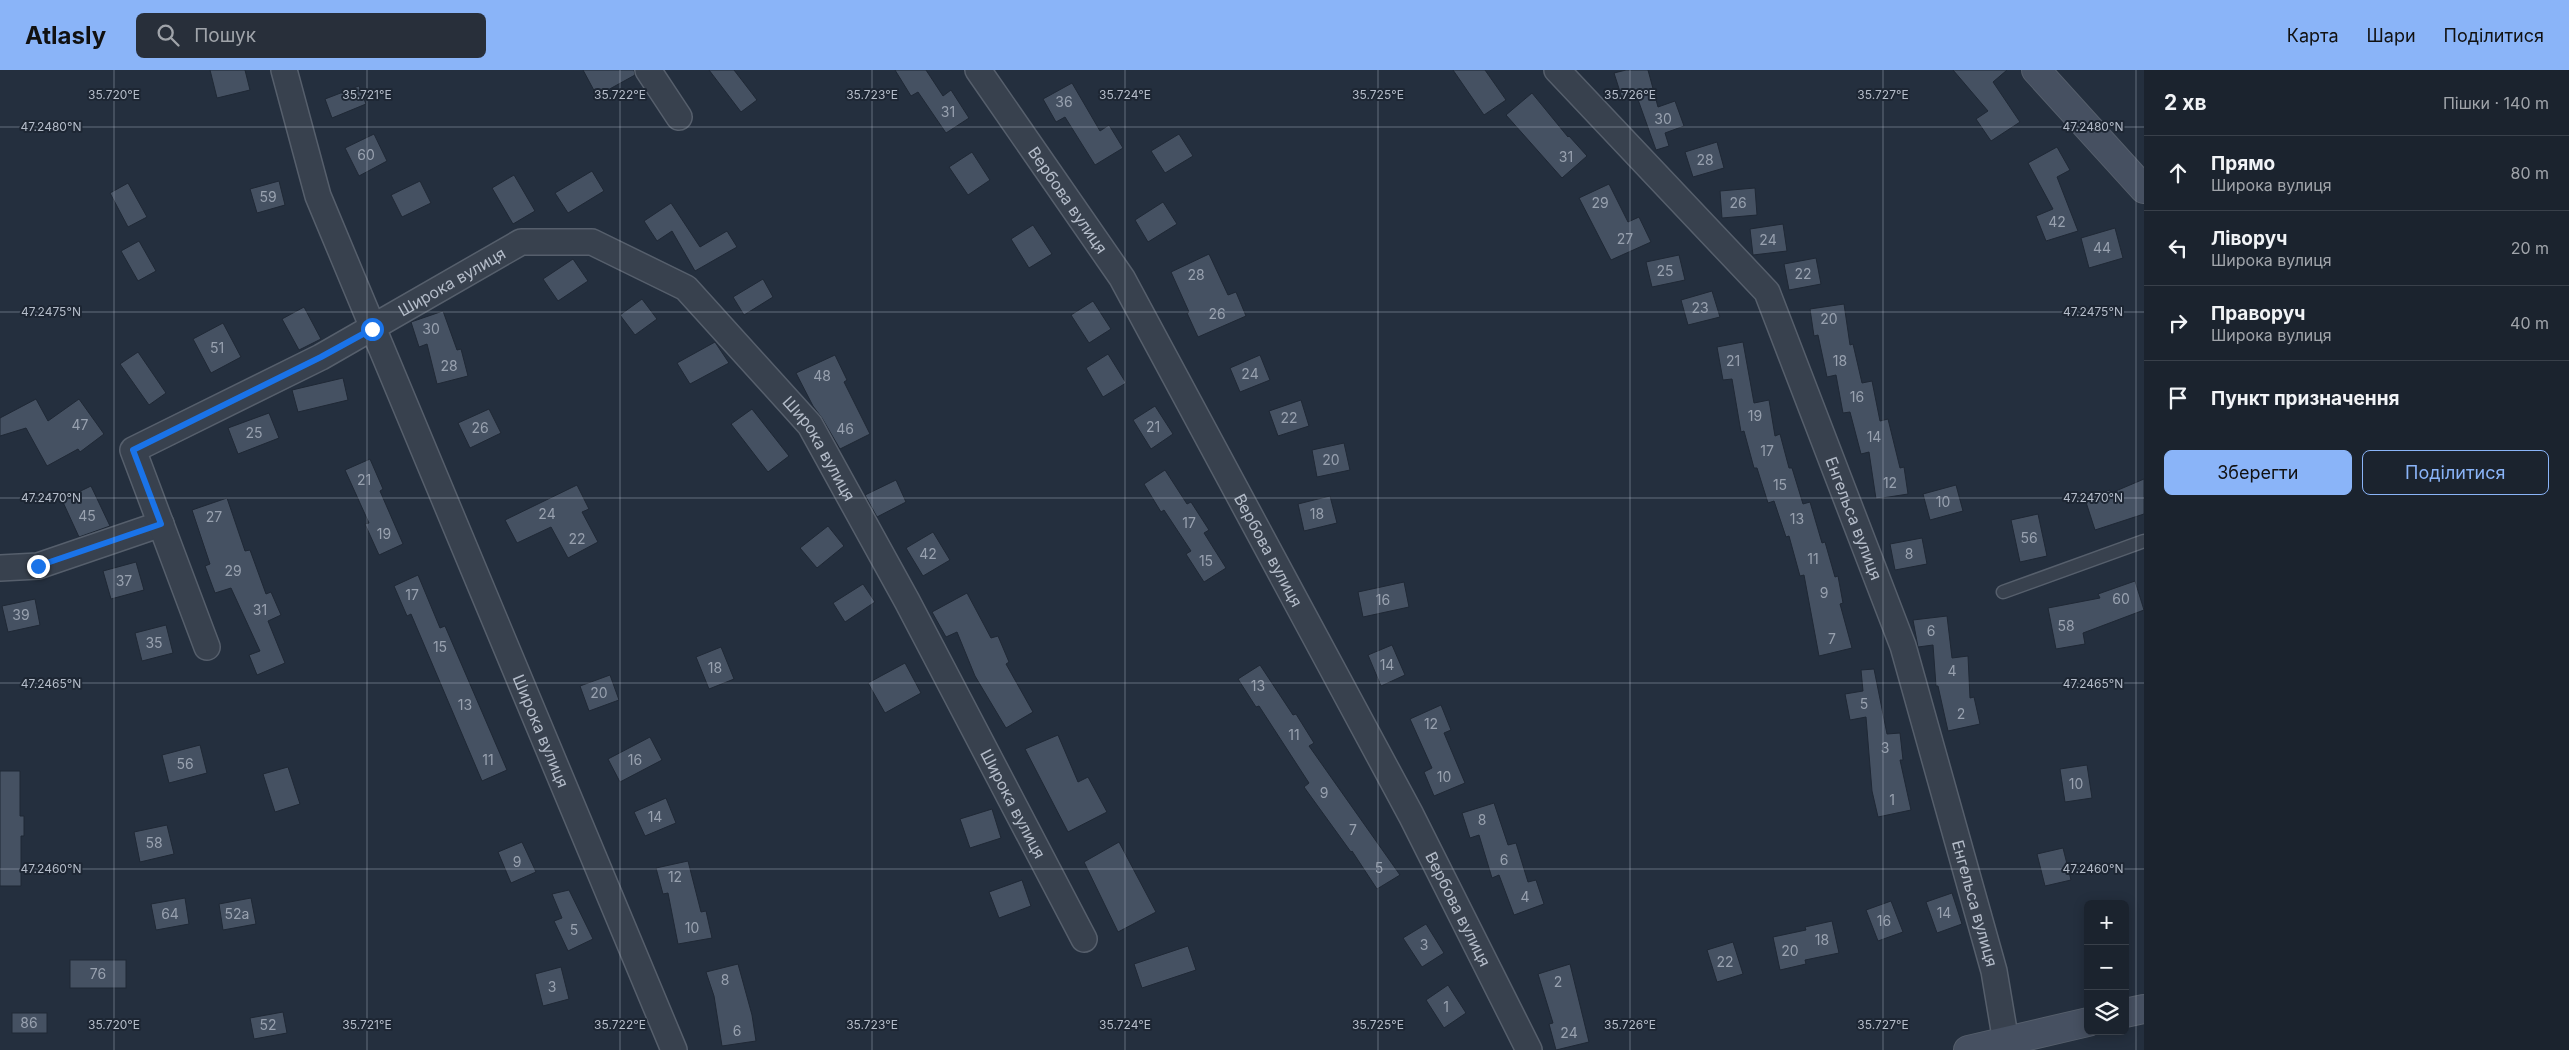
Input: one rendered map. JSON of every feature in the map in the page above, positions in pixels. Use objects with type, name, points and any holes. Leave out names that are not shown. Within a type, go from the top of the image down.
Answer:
[{"type":"street","name":"Широка вулиця","points":[[284,70],[318,196],[674,1050]]},
{"type":"street","points":[[648,70],[679,117]]},
{"type":"street","name":"Вербова вулиця","points":[[978,70],[1122,278],[1411,814],[1529,1050]]},
{"type":"street","name":"Енгельса вулиця","points":[[1557,70],[1767,292],[1903,646],[1994,971],[2006,1042]]},
{"type":"street","points":[[2036,70],[2144,189]]},
{"type":"street","name":"Широка вулиця","points":[[207,647],[133,450],[321,357],[521,242],[592,242],[686,288],[810,424],[907,601],[1084,939]]},
{"type":"street","points":[[0,568],[38,566],[161,524]]},
{"type":"street","points":[[2129,1012],[2144,1009]]},
{"type":"street","points":[[1972,1050],[2084,1023]]},
{"type":"lane","points":[[2003,592],[2144,541]]},
{"type":"building","points":[[210,70],[245,70],[250,90],[217,98]]},
{"type":"building","points":[[583,70],[634,70],[635,75],[597,96]]},
{"type":"building","points":[[709,70],[734,70],[757,100],[741,112]]},
{"type":"building","points":[[895,70],[926,70],[943,96],[951,90],[969,118],[946,133],[918,92],[911,96]]},
{"type":"building","points":[[1453,70],[1485,70],[1506,100],[1484,115]]},
{"type":"building","points":[[1626,70],[1648,70],[1658,107],[1675,101],[1684,126],[1665,133],[1669,146],[1656,150],[1636,94],[1622,98],[1614,73]]},
{"type":"building","points":[[1953,70],[2007,70],[1993,82],[2020,122],[1991,141],[1976,119],[1988,111]]},
{"type":"building","points":[[1072,83],[1100,131],[1109,125],[1123,148],[1095,165],[1065,117],[1056,122],[1043,99]]},
{"type":"building","points":[[359,86],[366,104],[332,118],[325,99]]},
{"type":"building","points":[[1532,93],[1568,137],[1587,156],[1562,178],[1506,115]]},
{"type":"building","points":[[374,134],[387,161],[359,176],[345,148]]},
{"type":"building","points":[[1179,134],[1193,156],[1165,173],[1151,151]]},
{"type":"building","points":[[1717,142],[1724,168],[1693,177],[1685,152]]},
{"type":"building","points":[[2057,147],[2070,170],[2057,177],[2078,231],[2046,241],[2036,216],[2053,209],[2028,163]]},
{"type":"building","points":[[972,152],[990,180],[968,195],[949,167]]},
{"type":"building","points":[[592,171],[604,191],[568,213],[555,193]]},
{"type":"building","points":[[514,175],[535,211],[513,224],[492,188]]},
{"type":"building","points":[[279,181],[285,205],[257,213],[250,189]]},
{"type":"building","points":[[420,181],[431,203],[402,217],[391,195]]},
{"type":"building","points":[[128,183],[147,217],[128,227],[110,193]]},
{"type":"building","points":[[1609,184],[1628,222],[1639,217],[1651,242],[1611,260],[1579,198]]},
{"type":"building","points":[[1755,188],[1757,215],[1722,218],[1720,191]]},
{"type":"building","points":[[1163,202],[1177,224],[1148,242],[1135,220]]},
{"type":"building","points":[[671,203],[700,247],[727,231],[737,247],[695,271],[672,231],[657,241],[644,221]]},
{"type":"building","points":[[1783,224],[1787,251],[1753,255],[1750,229]]},
{"type":"building","points":[[1033,225],[1052,254],[1029,268],[1011,239]]},
{"type":"building","points":[[2115,228],[2123,258],[2089,268],[2081,238]]},
{"type":"building","points":[[139,241],[156,271],[138,281],[121,251]]},
{"type":"building","points":[[1209,254],[1228,295],[1236,292],[1246,316],[1198,337],[1171,272]]},
{"type":"building","points":[[1679,255],[1685,280],[1652,287],[1646,262]]},
{"type":"building","points":[[1816,258],[1821,284],[1789,290],[1784,264]]},
{"type":"building","points":[[573,259],[588,281],[558,301],[543,279]]},
{"type":"building","points":[[763,279],[773,297],[744,315],[733,297]]},
{"type":"building","points":[[1712,291],[1720,317],[1688,325],[1681,300]]},
{"type":"building","points":[[642,299],[657,319],[635,335],[620,315]]},
{"type":"building","points":[[1093,301],[1111,329],[1089,343],[1071,315]]},
{"type":"building","points":[[1844,304],[1850,345],[1853,344],[1862,383],[1872,381],[1880,421],[1888,419],[1900,468],[1904,467],[1908,494],[1876,499],[1869,452],[1861,454],[1850,412],[1843,413],[1836,375],[1827,377],[1818,335],[1814,336],[1810,309]]},
{"type":"building","points":[[304,307],[321,339],[299,350],[282,319]]},
{"type":"building","points":[[443,311],[457,350],[461,349],[468,376],[437,384],[427,344],[419,347],[411,322]]},
{"type":"building","points":[[223,323],[241,357],[211,373],[193,339]]},
{"type":"building","points":[[715,342],[729,363],[690,384],[677,363]]},
{"type":"building","points":[[1743,342],[1754,403],[1769,400],[1775,436],[1780,434],[1789,468],[1792,468],[1803,504],[1810,502],[1822,543],[1825,542],[1835,577],[1838,576],[1843,603],[1840,604],[1852,648],[1819,656],[1804,575],[1800,576],[1789,536],[1786,537],[1774,501],[1768,503],[1757,468],[1754,468],[1744,431],[1741,432],[1732,379],[1723,380],[1717,347]]},
{"type":"building","points":[[138,352],[166,393],[149,405],[120,364]]},
{"type":"building","points":[[1108,354],[1126,383],[1103,397],[1086,368]]},
{"type":"building","points":[[835,355],[847,380],[844,382],[870,434],[840,449],[813,406],[796,373]]},
{"type":"building","points":[[1260,355],[1270,380],[1240,392],[1230,368]]},
{"type":"building","points":[[343,378],[348,400],[298,412],[292,390]]},
{"type":"building","points":[[36,399],[48,421],[79,399],[104,434],[80,452],[78,449],[47,466],[26,428],[0,436],[0,418]]},
{"type":"building","points":[[1301,400],[1309,426],[1278,436],[1269,411]]},
{"type":"building","points":[[1155,406],[1173,434],[1151,449],[1133,420]]},
{"type":"building","points":[[489,409],[501,433],[470,448],[458,423]]},
{"type":"building","points":[[752,409],[789,456],[768,472],[731,424]]},
{"type":"building","points":[[269,413],[279,438],[238,454],[228,428]]},
{"type":"building","points":[[1344,443],[1350,470],[1317,477],[1312,450]]},
{"type":"building","points":[[370,459],[383,489],[380,491],[403,544],[379,555],[365,524],[369,523],[345,470]]},
{"type":"building","points":[[1165,470],[1187,504],[1191,502],[1209,530],[1204,533],[1226,568],[1204,582],[1186,554],[1191,551],[1164,510],[1161,512],[1144,484]]},
{"type":"building","points":[[2144,479],[2144,514],[2095,530],[2085,499],[2110,490],[2111,493]]},
{"type":"building","points":[[896,480],[906,502],[877,517],[865,495]]},
{"type":"building","points":[[577,485],[589,509],[582,512],[598,542],[568,558],[551,527],[517,543],[505,520]]},
{"type":"building","points":[[1956,485],[1963,511],[1930,520],[1923,494]]},
{"type":"building","points":[[91,486],[110,526],[79,537],[62,500]]},
{"type":"building","points":[[1330,496],[1337,523],[1304,531],[1298,504]]},
{"type":"building","points":[[227,498],[245,551],[250,550],[266,594],[271,592],[281,615],[268,621],[285,663],[257,675],[249,655],[260,651],[231,588],[215,593],[205,566],[210,564],[192,510]]},
{"type":"building","points":[[2038,514],[2047,556],[2020,562],[2011,520]]},
{"type":"building","points":[[828,526],[844,546],[817,568],[800,548]]},
{"type":"building","points":[[933,532],[950,560],[923,576],[906,548]]},
{"type":"building","points":[[1922,538],[1927,564],[1895,570],[1890,544]]},
{"type":"building","points":[[136,562],[144,590],[111,599],[103,571]]},
{"type":"building","points":[[418,575],[440,628],[445,626],[507,770],[482,781],[411,614],[407,616],[394,586]]},
{"type":"building","points":[[2135,581],[2144,610],[2083,633],[2085,644],[2056,649],[2048,608],[2100,598],[2098,594]]},
{"type":"building","points":[[1404,582],[1409,607],[1363,617],[1358,592]]},
{"type":"building","points":[[863,584],[875,602],[845,622],[833,603]]},
{"type":"building","points":[[967,593],[991,638],[998,636],[1009,662],[1006,664],[1033,712],[1006,728],[975,676],[957,632],[946,637],[932,612]]},
{"type":"building","points":[[35,599],[40,625],[8,632],[2,606]]},
{"type":"building","points":[[1947,616],[1952,658],[1968,656],[1970,698],[1974,697],[1980,724],[1948,731],[1938,686],[1936,686],[1933,645],[1918,647],[1913,620]]},
{"type":"building","points":[[166,625],[173,653],[142,661],[135,633]]},
{"type":"building","points":[[1392,645],[1405,675],[1381,686],[1368,655]]},
{"type":"building","points":[[721,647],[734,679],[709,689],[696,657]]},
{"type":"building","points":[[905,663],[921,693],[885,713],[868,683]]},
{"type":"building","points":[[1260,665],[1293,715],[1296,714],[1314,743],[1309,746],[1400,875],[1377,889],[1352,851],[1304,787],[1309,783],[1259,706],[1256,707],[1238,679]]},
{"type":"building","points":[[1874,669],[1887,734],[1900,733],[1903,760],[1900,760],[1911,810],[1878,817],[1872,791],[1866,717],[1850,720],[1845,694],[1863,691],[1861,670]]},
{"type":"building","points":[[610,675],[619,700],[589,711],[580,686]]},
{"type":"building","points":[[1441,705],[1451,730],[1444,733],[1465,783],[1434,796],[1424,772],[1432,768],[1410,719]]},
{"type":"building","points":[[1058,735],[1078,782],[1088,777],[1107,812],[1068,832],[1025,749]]},
{"type":"building","points":[[650,737],[662,760],[620,782],[608,759]]},
{"type":"building","points":[[200,745],[207,773],[169,783],[162,755]]},
{"type":"building","points":[[2087,765],[2092,798],[2065,802],[2060,769]]},
{"type":"building","points":[[288,767],[300,804],[275,812],[263,774]]},
{"type":"building","points":[[0,771],[20,771],[20,816],[24,816],[24,836],[21,836],[21,886],[0,886]]},
{"type":"building","points":[[666,798],[676,823],[645,836],[634,812]]},
{"type":"building","points":[[1494,803],[1508,845],[1516,843],[1528,882],[1536,880],[1544,904],[1514,915],[1499,875],[1492,878],[1479,835],[1470,838],[1462,813]]},
{"type":"building","points":[[992,809],[1001,838],[970,848],[960,819]]},
{"type":"building","points":[[167,825],[174,854],[140,862],[134,832]]},
{"type":"building","points":[[522,842],[536,872],[511,883],[498,852]]},
{"type":"building","points":[[1119,842],[1156,912],[1118,932],[1084,862]]},
{"type":"building","points":[[2063,848],[2071,880],[2045,886],[2037,854]]},
{"type":"building","points":[[688,861],[701,912],[706,911],[712,938],[678,944],[668,893],[663,894],[656,868]]},
{"type":"building","points":[[1022,880],[1031,906],[999,918],[989,892]]},
{"type":"building","points":[[569,890],[593,939],[568,951],[554,921],[562,918],[552,894]]},
{"type":"building","points":[[1952,893],[1962,924],[1937,933],[1926,902]]},
{"type":"building","points":[[185,898],[189,924],[156,930],[151,904]]},
{"type":"building","points":[[251,898],[256,924],[223,930],[219,904]]},
{"type":"building","points":[[1891,901],[1903,932],[1878,941],[1866,910]]},
{"type":"building","points":[[1832,921],[1839,953],[1805,960],[1806,964],[1780,970],[1773,937],[1806,930],[1805,927]]},
{"type":"building","points":[[1426,924],[1444,953],[1422,967],[1403,938]]},
{"type":"building","points":[[1733,942],[1743,974],[1717,982],[1707,950]]},
{"type":"building","points":[[1188,946],[1196,970],[1142,988],[1134,964]]},
{"type":"building","points":[[70,960],[126,960],[126,988],[70,988]]},
{"type":"building","points":[[738,964],[752,1015],[756,1041],[722,1046],[714,996],[706,972]]},
{"type":"building","points":[[1570,964],[1589,1042],[1556,1050],[1549,1024],[1553,1023],[1538,974]]},
{"type":"building","points":[[561,967],[569,999],[543,1006],[535,974]]},
{"type":"building","points":[[1448,985],[1466,1013],[1444,1028],[1426,1000]]},
{"type":"building","points":[[283,1012],[287,1033],[254,1039],[250,1018]]},
{"type":"building","points":[[12,1013],[47,1013],[47,1033],[12,1033]]},
{"type":"route","points":[[38,566],[161,524],[133,450],[321,357],[372,329]]}]
